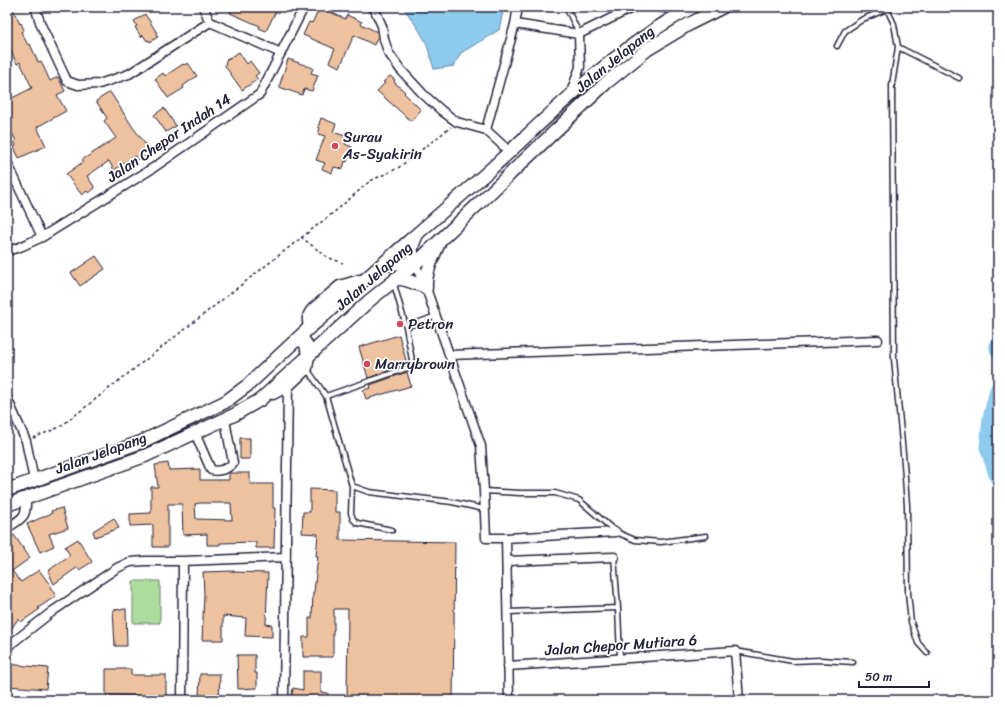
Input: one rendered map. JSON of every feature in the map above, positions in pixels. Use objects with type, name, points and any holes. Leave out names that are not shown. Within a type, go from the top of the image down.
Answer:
[{"type":"main road","name":"Jalan Jelapang","points":[[7,490],[141,442],[225,402],[248,385],[297,340],[310,326],[308,319],[310,314],[340,287],[364,280],[510,152],[570,96],[615,58],[674,17],[693,7]]},
{"type":"main road","name":"Jalan Jelapang","points":[[7,505],[145,456],[234,416],[260,400],[307,362],[370,300],[414,264],[606,83],[648,49],[691,23],[723,7]]},
{"type":"main road","points":[[381,265],[400,263],[414,264],[411,249],[417,234]]},
{"type":"main road","points":[[394,279],[426,288],[429,267],[440,240]]},
{"type":"main road","points":[[260,400],[288,386],[307,362],[306,344],[304,341],[297,340]]},
{"type":"street","points":[[35,7],[41,25],[67,81],[78,85],[99,84],[129,74],[210,22]]},
{"type":"street","points":[[203,7],[210,22],[281,53]]},
{"type":"street","name":"Jalan Chepor Indah 14","points":[[7,251],[42,237],[153,168],[260,94],[304,7]]},
{"type":"street","points":[[486,130],[515,24],[518,7]]},
{"type":"street","points":[[515,24],[579,34],[634,7]]},
{"type":"street","points":[[659,7],[671,7]]},
{"type":"street","points":[[372,8],[382,26],[388,52],[400,69],[423,94],[457,122],[486,130],[510,152]]},
{"type":"street","points":[[570,96],[580,67],[579,34]]},
{"type":"street","points":[[7,162],[42,237]]},
{"type":"street","points":[[414,264],[426,288],[481,446],[486,538],[616,532]]},
{"type":"street","points":[[449,355],[878,340]]},
{"type":"street","points":[[284,700],[288,386]]},
{"type":"street","points":[[7,398],[26,441],[34,480]]},
{"type":"street","points":[[195,433],[211,470],[217,472],[230,467],[233,463],[225,420]]},
{"type":"street","points":[[7,528],[19,520],[25,513],[26,498]]},
{"type":"street","points":[[506,538],[509,700]]},
{"type":"street","points":[[7,647],[53,611],[117,568],[130,562],[286,557]]},
{"type":"street","points":[[507,561],[614,557]]},
{"type":"street","points":[[182,700],[183,561]]},
{"type":"street","points":[[735,651],[739,700]]},
{"type":"street","name":"Jalan Chepor Mutiara 6","points":[[508,666],[735,651]]},
{"type":"lane","points":[[566,7],[579,34]]},
{"type":"lane","points":[[837,46],[845,30],[862,19],[887,8],[894,24],[898,47],[892,84],[894,359],[904,464],[908,593],[911,622],[918,643],[927,653]]},
{"type":"lane","points":[[898,47],[959,78]]},
{"type":"lane","points":[[326,396],[413,366],[406,327],[394,279]]},
{"type":"lane","points":[[406,327],[436,316]]},
{"type":"lane","points":[[307,362],[326,396],[352,486],[351,512],[353,519],[357,523],[392,530]]},
{"type":"lane","points":[[352,486],[369,492],[452,502],[484,509]]},
{"type":"lane","points":[[484,491],[556,493],[579,500],[616,532],[635,540],[661,542],[706,536]]},
{"type":"lane","points":[[614,557],[620,659]]},
{"type":"lane","points":[[508,612],[618,608]]},
{"type":"lane","points":[[735,651],[793,661],[821,660],[853,662]]},
{"type":"path","points":[[26,441],[60,427],[338,209],[370,181],[398,168],[457,122]]},
{"type":"path","points":[[301,237],[328,257],[343,263]]},
{"type":"green space","points":[[133,581],[160,581],[160,623],[133,623]]},
{"type":"water","points":[[403,7],[504,7],[499,30],[461,53],[454,66],[434,69],[426,42]]},
{"type":"building","points":[[7,7],[12,7],[24,30],[21,32],[28,45],[30,44],[38,62],[41,61],[50,81],[58,77],[65,91],[57,95],[66,111],[37,127],[46,146],[19,158],[14,147],[16,146],[14,142],[16,141],[7,123],[7,101],[32,88],[20,62],[17,64],[7,42]]},
{"type":"building","points":[[233,7],[272,7],[277,9],[266,31],[259,28],[260,26],[230,13]]},
{"type":"building","points":[[320,7],[345,19],[347,15],[362,22],[361,24],[377,32],[378,36],[374,45],[354,35],[340,67],[329,62],[335,49],[303,35],[309,22],[312,23]]},
{"type":"building","points":[[145,14],[158,37],[150,42],[149,40],[147,41],[143,35],[141,37],[135,27],[137,26],[134,21]]},
{"type":"building","points":[[239,52],[247,64],[250,61],[259,73],[255,76],[258,79],[242,90],[225,66],[226,60]]},
{"type":"building","points":[[288,59],[313,68],[311,73],[318,75],[312,91],[304,89],[302,95],[279,87]]},
{"type":"building","points":[[188,63],[197,76],[183,86],[184,88],[168,98],[155,79],[163,73],[165,76],[183,64]]},
{"type":"building","points":[[390,76],[421,110],[411,121],[377,91],[385,83],[383,82]]},
{"type":"building","points":[[110,92],[148,148],[145,150],[148,154],[138,160],[135,156],[114,170],[109,161],[87,176],[95,188],[89,193],[87,191],[82,195],[66,174],[83,162],[82,160],[116,138],[104,121],[107,118],[96,101]]},
{"type":"building","points":[[164,108],[176,126],[166,132],[154,115]]},
{"type":"building","name":"Surau As-Syakirin","points":[[321,118],[336,124],[333,132],[348,137],[345,144],[352,147],[343,169],[334,167],[332,173],[322,169],[325,163],[316,160],[325,136],[318,134],[320,128],[318,127]]},
{"type":"building","points":[[96,256],[105,269],[80,286],[71,273]]},
{"type":"building","points":[[399,335],[407,364],[368,378],[359,347]]},
{"type":"building","points":[[407,372],[411,386],[366,399],[363,390],[371,388],[370,385]]},
{"type":"building","points":[[240,438],[250,438],[250,459],[240,459]]},
{"type":"building","points":[[168,463],[169,470],[200,469],[200,480],[229,480],[229,473],[250,473],[250,484],[273,484],[273,508],[275,508],[274,548],[256,548],[256,542],[220,543],[220,545],[207,545],[207,534],[183,535],[182,504],[168,504],[168,547],[153,547],[153,525],[130,526],[130,514],[151,513],[151,487],[158,487],[155,465]],"holes":[[[231,503],[232,520],[196,519],[195,504]]]},
{"type":"building","points":[[310,489],[335,490],[335,512],[340,512],[340,540],[455,542],[453,700],[347,700],[348,609],[334,609],[333,657],[303,657],[303,637],[309,637],[309,618],[312,618],[313,592],[318,556],[316,556],[318,534],[302,533],[303,512],[310,512]]},
{"type":"building","points":[[62,508],[68,528],[49,534],[54,546],[40,552],[27,524],[52,513],[51,511]]},
{"type":"building","points":[[114,518],[119,528],[95,537],[93,531]]},
{"type":"building","points":[[14,535],[30,558],[12,571],[21,582],[39,570],[51,586],[50,587],[56,596],[21,622],[18,619],[7,635],[7,540]]},
{"type":"building","points":[[78,539],[92,562],[79,570],[78,567],[54,584],[48,571],[70,555],[65,547]]},
{"type":"building","points":[[234,571],[268,573],[266,624],[272,625],[272,637],[245,636],[246,618],[223,616],[223,640],[202,640],[204,594],[203,572]]},
{"type":"building","points":[[126,609],[127,646],[115,646],[113,610]]},
{"type":"building","points":[[237,655],[255,655],[257,688],[238,689]]},
{"type":"building","points":[[7,664],[48,668],[46,689],[7,686]]},
{"type":"building","points":[[106,669],[131,669],[131,675],[166,675],[166,696],[106,695]]},
{"type":"building","points":[[303,671],[321,671],[321,692],[328,693],[327,700],[291,700],[293,688],[303,690]]},
{"type":"building","points":[[200,674],[220,674],[219,700],[203,700],[203,695],[199,695]]},
{"type":"waterway","points":[[998,390],[991,418],[988,447],[998,477]]},
{"type":"place","name":"Surau As-Syakirin","points":[[335,146]]},
{"type":"place","name":"Petron","points":[[400,324]]},
{"type":"place","name":"Marrybrown","points":[[367,364]]}]
